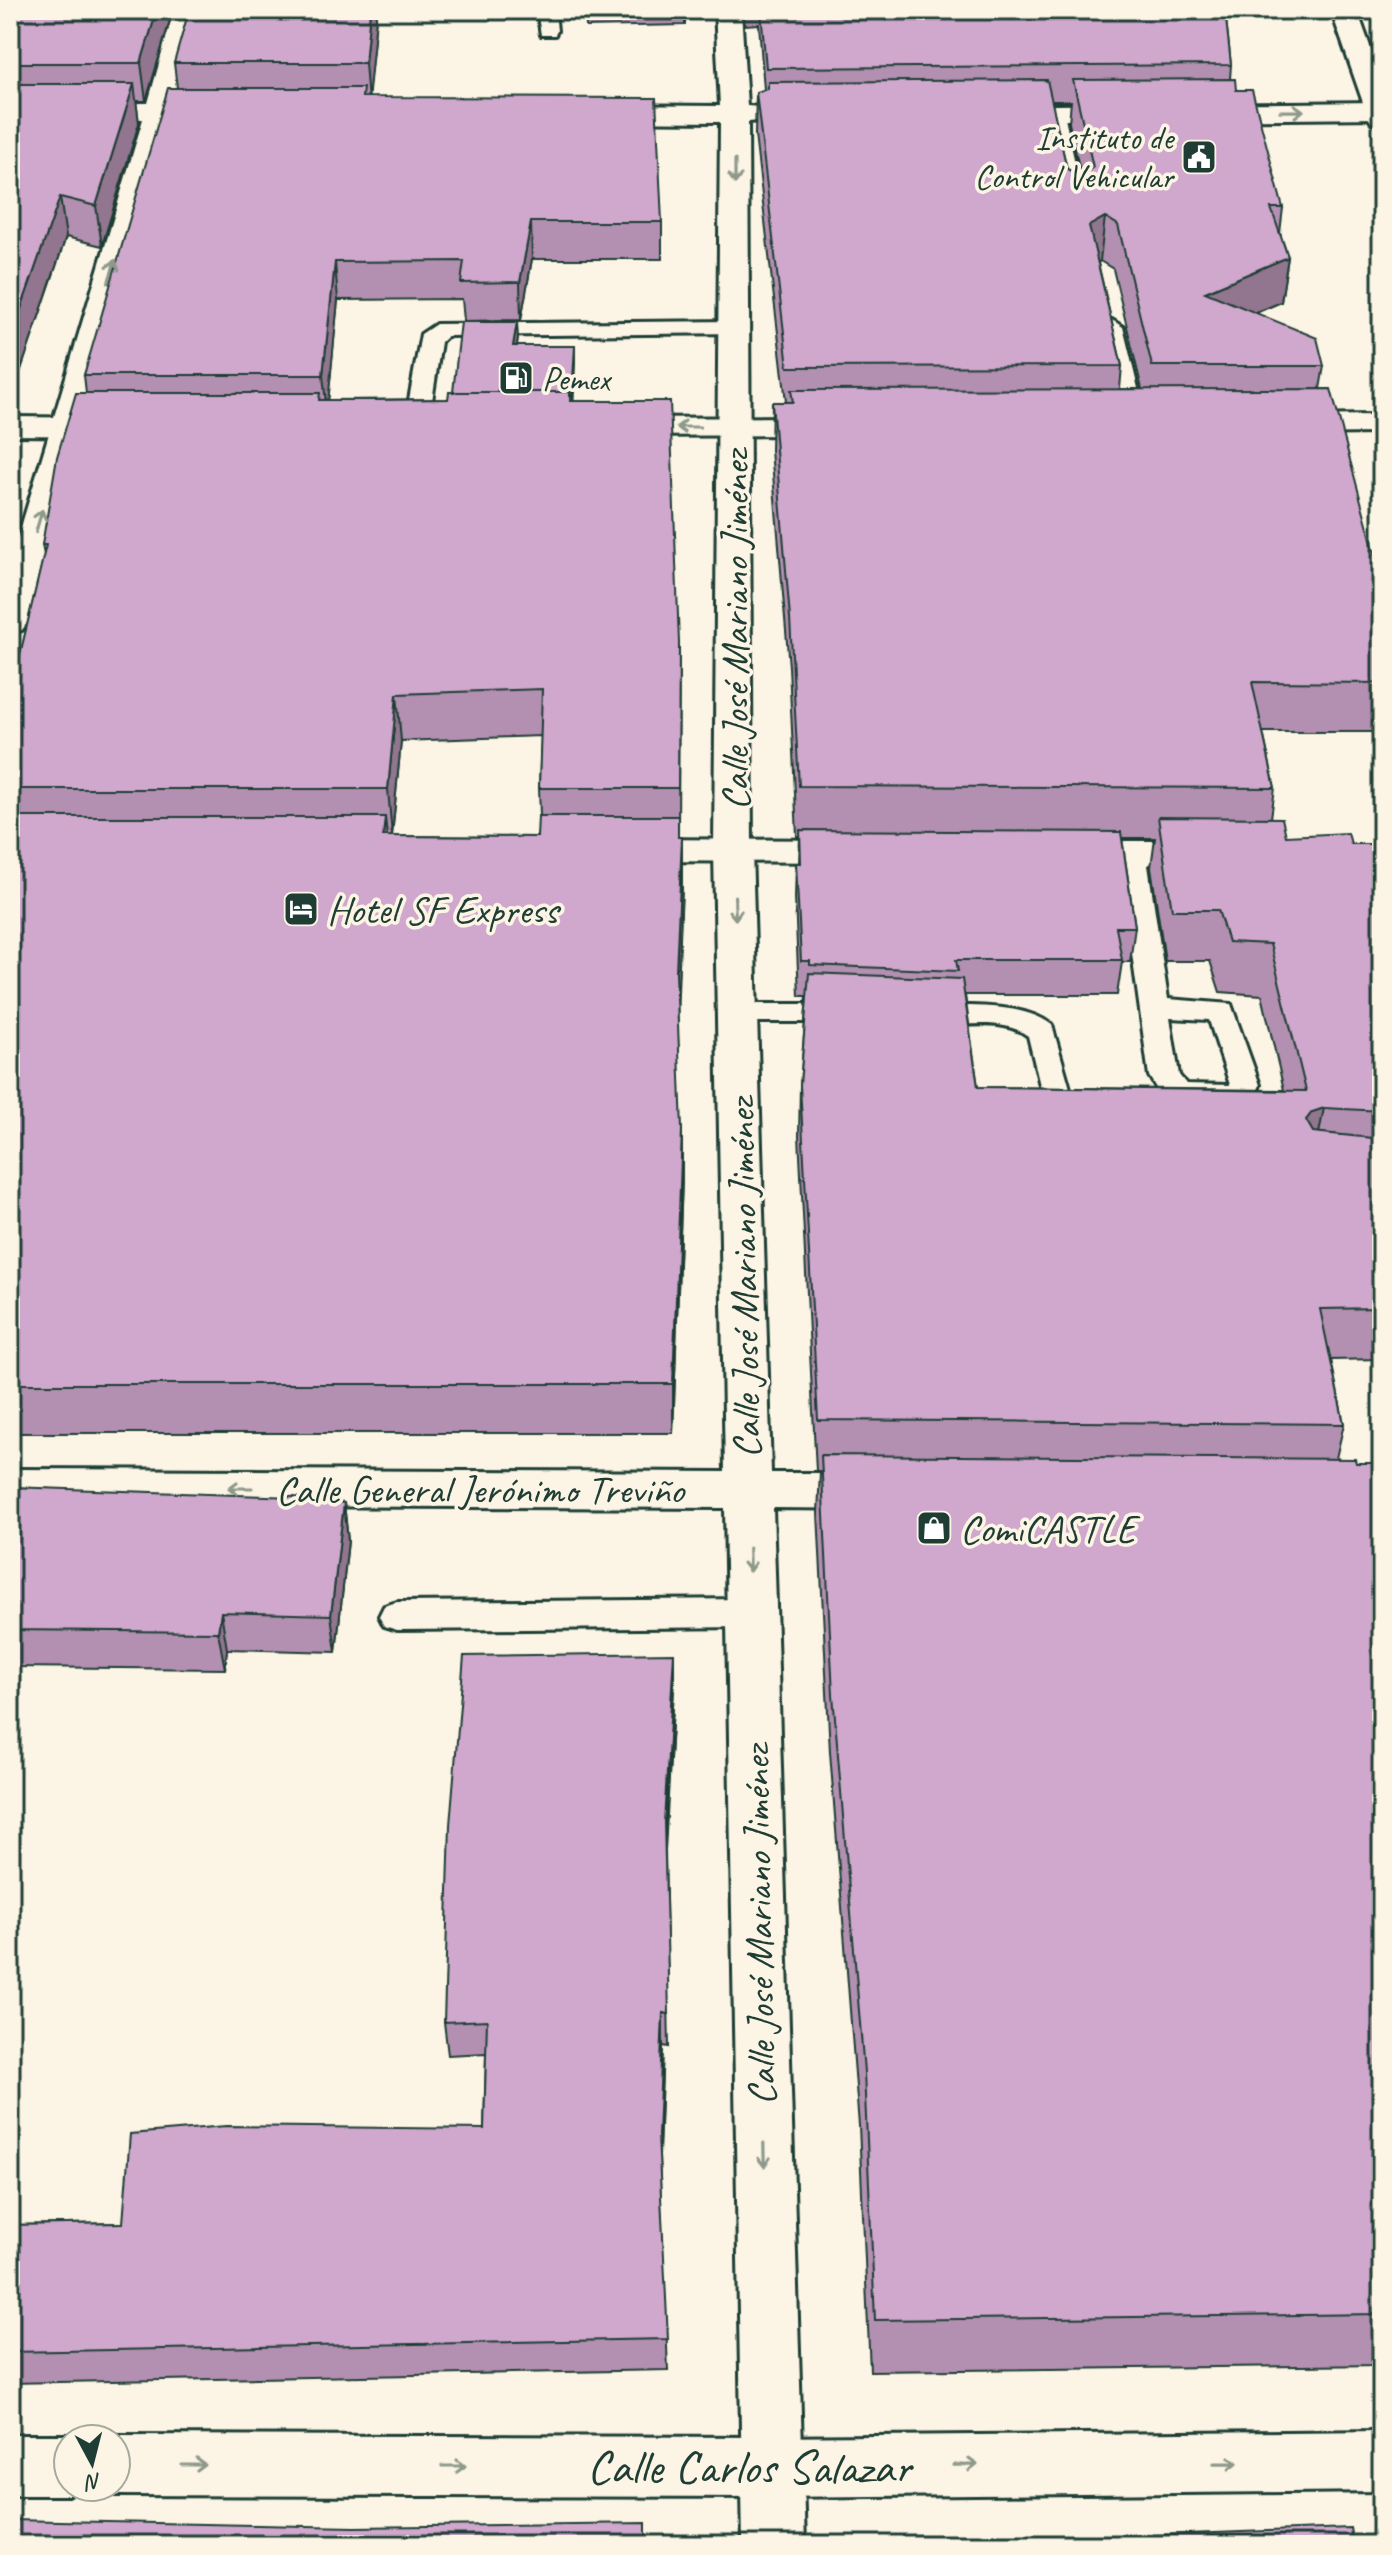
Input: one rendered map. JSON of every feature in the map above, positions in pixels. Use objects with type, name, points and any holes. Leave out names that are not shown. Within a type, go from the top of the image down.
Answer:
[{"type":"main road","points":[[10,623],[187,10]]},
{"type":"main road","name":"Calle José Mariano Jiménez","points":[[728,10],[734,114],[733,850],[774,2545]]},
{"type":"main road","points":[[974,114],[1382,112],[1344,10]]},
{"type":"main road","points":[[10,112],[240,112]]},
{"type":"main road","points":[[575,113],[782,114]]},
{"type":"main road","points":[[1256,425],[1382,424]]},
{"type":"main road","points":[[10,426],[161,427]]},
{"type":"main road","points":[[575,427],[858,426]]},
{"type":"main road","points":[[384,427],[447,427]]},
{"type":"main road","points":[[591,850],[893,851]]},
{"type":"main road","points":[[1036,852],[1242,853]]},
{"type":"main road","name":"Calle General Jerónimo Treviño","points":[[10,1487],[922,1492]]},
{"type":"main road","name":"Calle Carlos Salazar","points":[[132,2465],[772,2467],[1382,2461]]},
{"type":"main road","points":[[10,2465],[52,2465]]},
{"type":"lane","points":[[546,10],[548,31]]},
{"type":"lane","points":[[1054,114],[1076,212]]},
{"type":"lane","points":[[1106,301],[1135,425]]},
{"type":"lane","points":[[416,427],[432,334],[444,329],[735,328]]},
{"type":"lane","points":[[1132,852],[1153,1008]]},
{"type":"lane","points":[[738,1013],[1016,1019],[1035,1025],[1042,1032],[1060,1106]]},
{"type":"lane","points":[[397,1616],[751,1613]]},
{"type":"building","points":[[10,10],[157,10],[141,63],[10,63]]},
{"type":"building","points":[[189,10],[370,10],[365,63],[174,63]]},
{"type":"building","points":[[761,10],[1225,10],[1231,65],[766,68]]},
{"type":"building","points":[[1235,79],[1236,90],[1252,90],[1283,208],[1271,208],[1288,257],[1205,292],[1317,338],[1324,366],[1152,366],[1118,225],[1105,217],[1089,226],[1122,366],[788,367],[756,92],[768,89],[768,82],[1047,80],[1067,169],[1082,176],[1093,167],[1073,80]]},
{"type":"building","points":[[10,84],[134,84],[96,206],[60,197],[10,340]]},
{"type":"building","points":[[168,88],[363,88],[362,97],[656,98],[662,222],[531,222],[520,282],[461,283],[464,261],[335,262],[323,375],[84,375]]},
{"type":"building","points":[[461,322],[517,322],[513,346],[575,346],[572,396],[570,392],[453,392]]},
{"type":"building","points":[[1331,389],[1382,580],[1382,683],[1252,682],[1275,788],[799,786],[790,618],[772,402],[793,402],[791,390]]},
{"type":"building","points":[[449,392],[570,392],[570,401],[670,401],[679,643],[678,788],[539,788],[542,689],[397,694],[388,789],[10,789],[10,697],[46,545],[42,545],[57,457],[76,393],[320,393],[319,400],[378,400],[448,399]]},
{"type":"building","points":[[538,816],[678,816],[678,837],[682,837],[676,972],[682,1129],[673,1384],[10,1384],[10,817],[385,817],[383,836],[537,837]]},
{"type":"building","points":[[1158,817],[1282,818],[1286,836],[1348,833],[1351,844],[1382,844],[1382,1111],[1324,1108],[1312,1112],[1306,1120],[1313,1132],[1382,1139],[1382,1308],[1320,1309],[1344,1424],[818,1420],[800,1085],[809,973],[962,979],[978,1087],[1306,1091],[1270,944],[1228,942],[1218,910],[1172,910]]},
{"type":"building","points":[[800,830],[1121,832],[1135,927],[1116,927],[1122,960],[956,960],[958,971],[810,965],[810,961],[801,961],[796,863],[801,863]]},
{"type":"building","points":[[821,1455],[1355,1459],[1356,1463],[1382,1463],[1382,2314],[875,2320],[864,2072],[833,1694]]},
{"type":"building","points":[[10,1487],[294,1497],[344,1503],[331,1615],[221,1612],[218,1632],[10,1630]]},
{"type":"building","points":[[674,1653],[664,1822],[669,2014],[663,2013],[658,2135],[668,2339],[10,2352],[10,2225],[123,2223],[130,2134],[226,2126],[484,2129],[487,2020],[444,2022],[450,1825],[464,1656]]},
{"type":"building","points":[[10,2520],[355,2527],[646,2523],[646,2545],[10,2545]]},
{"type":"building","points":[[1350,2528],[1353,2545],[1110,2545],[1109,2537]]},
{"type":"place","name":"Instituto de Control Vehicular","points":[[1199,157]]},
{"type":"place","name":"Pemex","points":[[516,378]]},
{"type":"place","name":"Hotel SF Express","points":[[301,909]]},
{"type":"place","name":"ComiCASTLE","points":[[934,1528]]}]
